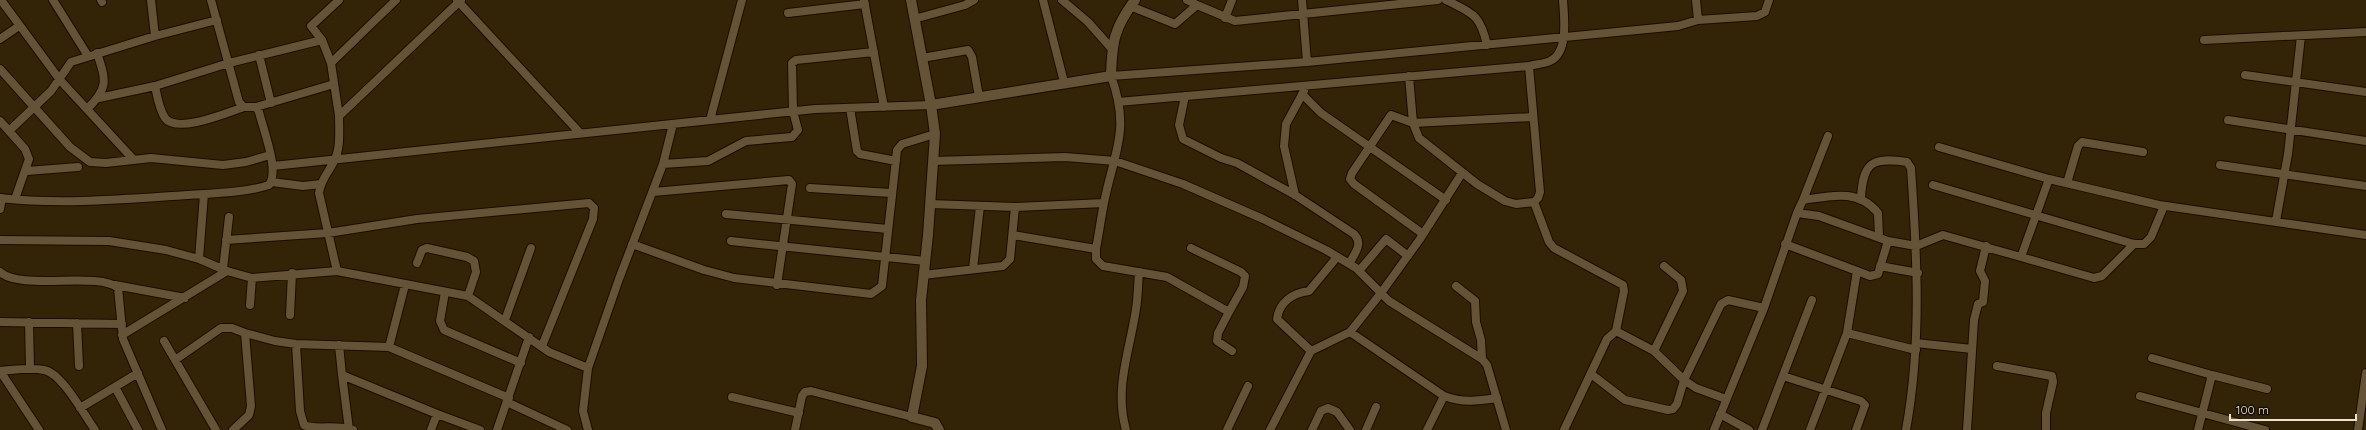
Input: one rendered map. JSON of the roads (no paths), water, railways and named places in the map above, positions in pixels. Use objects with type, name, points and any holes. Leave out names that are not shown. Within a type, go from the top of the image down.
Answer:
[{"type":"street","points":[[0,0],[60,80],[133,159]]},
{"type":"street","points":[[53,0],[88,56]]},
{"type":"street","points":[[151,0],[154,36]]},
{"type":"street","points":[[211,0],[239,102],[244,107]]},
{"type":"street","points":[[337,271],[320,192],[321,184],[335,160],[338,141],[339,116],[331,63],[322,40],[311,26],[339,0]]},
{"type":"street","points":[[331,63],[396,0]]},
{"type":"street","points":[[710,120],[742,0]]},
{"type":"street","points":[[911,0],[935,134],[921,300],[922,366],[912,417]]},
{"type":"street","points":[[914,19],[965,5],[974,0]]},
{"type":"street","points":[[1043,0],[1064,82]]},
{"type":"street","points":[[1062,0],[1088,22],[1112,49]]},
{"type":"street","points":[[1187,0],[1225,18],[1235,21],[1438,0]]},
{"type":"street","points":[[1225,18],[1232,0]]},
{"type":"street","points":[[1302,0],[1307,62]]},
{"type":"street","points":[[1446,0],[1470,13],[1482,25],[1487,45]]},
{"type":"street","points":[[1117,100],[1185,96],[1529,66],[1551,61],[1556,56],[1565,37],[1564,0]]},
{"type":"street","points":[[1696,0],[1698,20]]},
{"type":"street","points":[[273,166],[794,112],[931,105],[1064,82],[1111,76],[1307,62],[1678,26],[1698,20],[1757,16],[1765,12],[1769,0]]},
{"type":"street","points":[[339,116],[459,1],[580,133]]},
{"type":"street","points":[[788,13],[864,2],[884,107]]},
{"type":"street","points":[[1197,5],[1175,24],[1132,3],[1120,20],[1112,49],[1111,76],[1117,100],[1121,138],[1104,202],[1096,248],[1096,259],[1098,264],[1167,277],[1229,312]]},
{"type":"street","points":[[14,199],[29,163],[28,155],[3,126],[34,107],[51,91],[71,62],[154,36],[217,20]]},
{"type":"street","points":[[0,39],[18,26]]},
{"type":"street","points":[[2204,40],[2366,32]]},
{"type":"street","points":[[2276,221],[2291,128],[2301,36]]},
{"type":"street","points":[[99,98],[154,86],[229,63],[322,40]]},
{"type":"street","points":[[922,58],[968,50],[972,57],[979,97]]},
{"type":"street","points":[[663,164],[698,163],[716,158],[746,141],[792,138],[798,130],[794,112],[790,68],[792,63],[796,60],[874,52]]},
{"type":"street","points":[[87,109],[99,98],[105,82],[97,53]]},
{"type":"street","points":[[259,56],[271,103]]},
{"type":"street","points":[[1409,76],[1413,123],[1419,138],[1483,189],[1510,203],[1534,202],[1538,198],[1540,192],[1529,66]]},
{"type":"street","points":[[0,69],[70,147],[90,162],[102,164],[151,158],[223,165],[246,162],[270,155]]},
{"type":"street","points":[[2245,75],[2366,92]]},
{"type":"street","points":[[154,86],[162,112],[169,122],[175,125],[187,124],[244,107],[256,107],[334,84]]},
{"type":"street","points":[[1295,195],[1284,146],[1284,139],[1286,124],[1308,85]]},
{"type":"street","points":[[1302,94],[1314,108],[1369,148],[1446,200]]},
{"type":"street","points":[[1185,96],[1179,125],[1183,139],[1221,158],[1237,163],[1295,195],[1357,237],[1358,246],[1349,264]]},
{"type":"street","points":[[256,107],[273,166],[272,182]]},
{"type":"street","points":[[850,108],[857,151],[860,154],[896,160]]},
{"type":"street","points":[[1423,234],[1350,179],[1391,115],[1413,123],[1533,117]]},
{"type":"street","points":[[2228,120],[2291,128],[2366,141]]},
{"type":"street","points":[[588,430],[583,411],[588,368],[632,244],[663,164],[672,124]]},
{"type":"street","points":[[632,244],[719,274],[777,285],[871,294],[882,286],[891,193],[899,146],[935,134]]},
{"type":"street","points":[[1714,430],[1764,308],[1785,244],[1828,136]]},
{"type":"street","points":[[2066,183],[2078,146],[2082,142],[2143,152]]},
{"type":"street","points":[[1939,147],[2050,179],[2164,206],[2366,235]]},
{"type":"street","points":[[933,161],[1065,157],[1115,161],[1191,187],[1263,219],[1349,264],[1359,271],[1389,301],[1482,358],[1487,365],[1506,430]]},
{"type":"street","points":[[1861,198],[1862,182],[1866,169],[1876,161],[1886,159],[1907,162],[1911,168],[1918,273],[1914,380],[1906,430]]},
{"type":"street","points":[[2220,165],[2366,186]]},
{"type":"street","points":[[26,171],[78,167]]},
{"type":"street","points":[[1270,430],[1311,351],[1350,332],[1408,256],[1446,200],[1462,173]]},
{"type":"street","points":[[2020,257],[2050,179]]},
{"type":"street","points":[[653,192],[790,180],[792,184],[777,285]]},
{"type":"street","points":[[0,209],[1,198],[106,200],[204,194],[259,188],[269,185],[272,182],[303,186],[321,184]]},
{"type":"street","points":[[1933,185],[2134,244],[2144,244],[2151,237],[2164,206]]},
{"type":"street","points":[[810,188],[891,193]]},
{"type":"street","points":[[199,259],[204,194]]},
{"type":"street","points":[[1803,200],[1834,194],[1861,198],[1878,213],[1879,237]]},
{"type":"street","points":[[930,204],[1015,207],[1104,202]]},
{"type":"street","points":[[1534,202],[1549,242],[1554,248],[1623,285],[1624,291],[1616,331],[1607,339],[1564,430]]},
{"type":"street","points":[[226,240],[328,233],[417,220],[583,203],[592,205],[595,212],[593,219],[542,346]]},
{"type":"street","points":[[973,269],[980,206]]},
{"type":"street","points":[[924,275],[1007,264],[1010,259],[1015,207]]},
{"type":"street","points":[[1797,213],[1819,216],[1888,241],[1916,246],[1943,235],[2094,278],[2102,276],[2134,244]]},
{"type":"street","points":[[726,214],[888,229]]},
{"type":"street","points":[[225,270],[226,240],[229,217]]},
{"type":"street","points":[[1013,235],[1096,248]]},
{"type":"street","points":[[1359,271],[1386,239],[1408,256]]},
{"type":"street","points":[[0,240],[109,241],[166,250],[199,259],[225,270],[252,278],[292,273],[337,271],[468,296],[506,320],[558,357],[588,368]]},
{"type":"street","points":[[732,241],[885,258],[925,260]]},
{"type":"street","points":[[1785,244],[1874,276],[1878,274],[1888,241]]},
{"type":"street","points":[[1968,430],[1974,320],[1978,304],[1982,302],[1984,296],[1985,281],[1980,271],[1986,246]]},
{"type":"street","points":[[417,263],[422,250],[427,248],[471,259],[476,264],[477,268],[468,296]]},
{"type":"street","points":[[506,320],[531,248]]},
{"type":"street","points":[[1191,248],[1240,272],[1245,276],[1243,287],[1218,333],[1217,341],[1232,351]]},
{"type":"street","points":[[1311,351],[1277,318],[1278,312],[1290,297],[1296,293],[1309,291],[1337,257]]},
{"type":"street","points":[[1654,351],[1683,291],[1681,280],[1664,266]]},
{"type":"street","points":[[1880,266],[1918,273]]},
{"type":"street","points":[[122,335],[185,298],[225,270]]},
{"type":"street","points":[[1810,430],[1847,333],[1858,271]]},
{"type":"street","points":[[0,272],[14,279],[88,282],[185,298]]},
{"type":"street","points":[[1126,430],[1123,416],[1121,385],[1136,309],[1140,272]]},
{"type":"street","points":[[290,315],[292,273]]},
{"type":"street","points":[[250,305],[252,278]]},
{"type":"street","points":[[389,347],[405,285]]},
{"type":"street","points":[[115,286],[120,291],[122,335],[162,430]]},
{"type":"street","points":[[1456,286],[1475,301],[1476,322],[1481,340],[1482,358]]},
{"type":"street","points":[[445,292],[440,321],[444,330],[521,363]]},
{"type":"street","points":[[1591,374],[1625,400],[1668,410],[1673,409],[1677,404],[1684,380],[1721,304],[1728,300],[1764,308]]},
{"type":"street","points":[[1762,430],[1812,300]]},
{"type":"street","points":[[0,322],[122,324]]},
{"type":"street","points":[[29,322],[30,369]]},
{"type":"street","points":[[77,323],[79,366]]},
{"type":"street","points":[[175,360],[221,328],[232,328],[275,342],[389,347],[508,400],[567,430]]},
{"type":"street","points":[[1616,331],[1654,351],[1684,380],[1706,393],[1726,399]]},
{"type":"street","points":[[1350,332],[1444,396],[1459,402],[1474,402],[1497,398]]},
{"type":"street","points":[[233,430],[249,415],[251,406],[245,333]]},
{"type":"street","points":[[1847,333],[1916,346],[1972,349]]},
{"type":"street","points":[[497,430],[530,337]]},
{"type":"street","points":[[164,341],[216,430]]},
{"type":"street","points":[[296,344],[300,411],[304,425],[310,428],[333,426],[351,429],[342,375],[339,345]]},
{"type":"street","points":[[2152,358],[2267,389]]},
{"type":"street","points":[[1998,366],[2052,376],[2054,378],[2046,413],[2046,430]]},
{"type":"street","points":[[39,430],[0,371],[30,369],[45,370],[55,375],[95,430]]},
{"type":"street","points":[[80,408],[138,373]]},
{"type":"street","points":[[2358,430],[2366,373]]},
{"type":"street","points":[[2198,430],[2212,374]]},
{"type":"street","points":[[342,375],[480,430]]},
{"type":"street","points":[[1783,376],[1863,403],[1864,410],[1856,430]]},
{"type":"street","points":[[1227,430],[1248,386]]},
{"type":"street","points":[[115,387],[138,430]]},
{"type":"street","points":[[795,430],[802,396],[805,392],[810,391],[935,423],[939,430]]},
{"type":"street","points":[[1426,430],[1444,396]]},
{"type":"street","points":[[2140,396],[2265,430]]},
{"type":"street","points":[[732,397],[799,413]]},
{"type":"street","points":[[1366,430],[1376,407]]},
{"type":"street","points":[[1312,430],[1321,411],[1328,408],[1337,412],[1350,430]]},
{"type":"street","points":[[431,430],[437,414]]},
{"type":"street","points":[[1720,414],[1749,430]]}]
